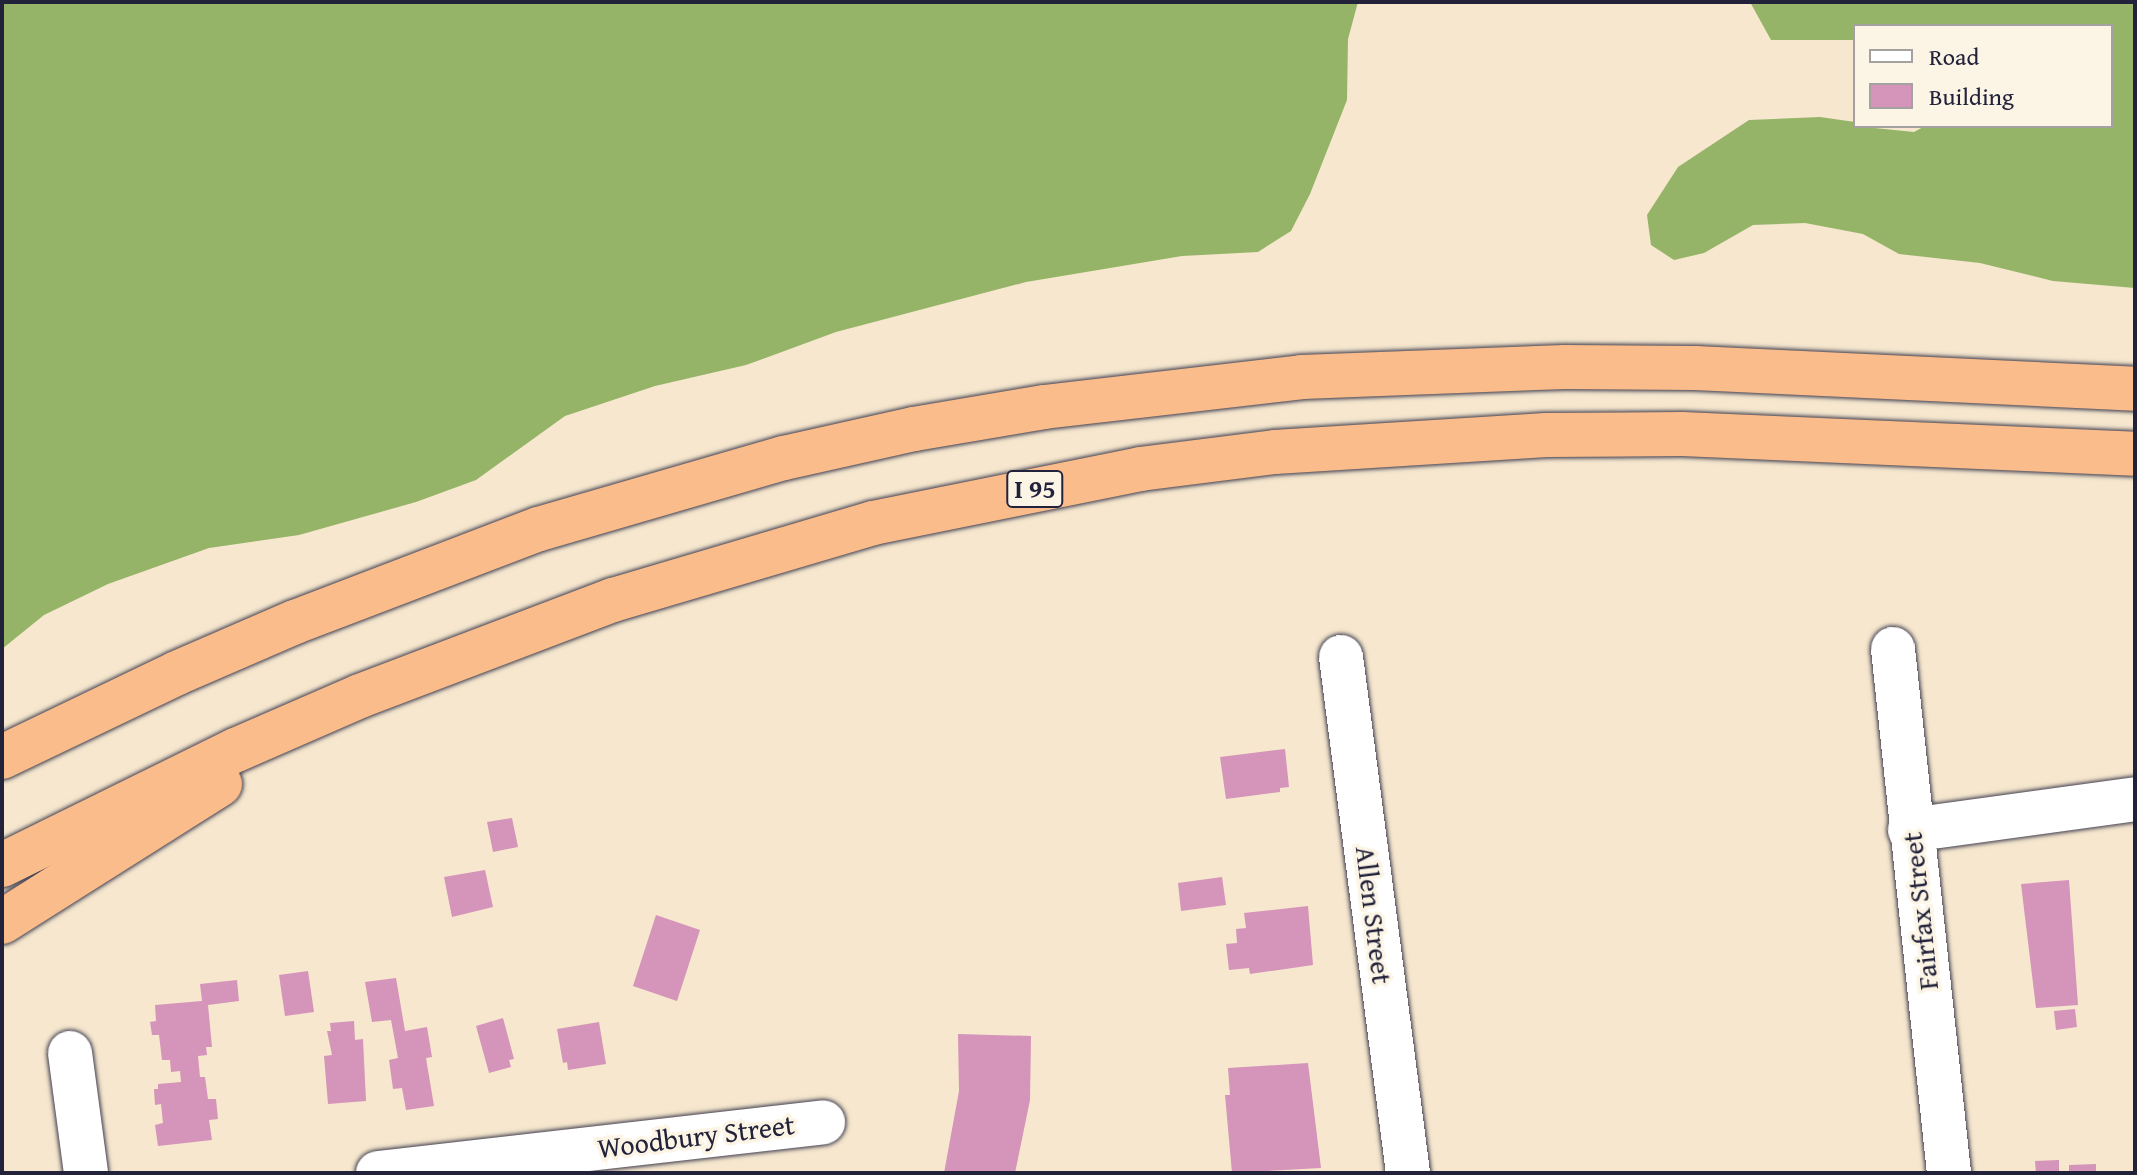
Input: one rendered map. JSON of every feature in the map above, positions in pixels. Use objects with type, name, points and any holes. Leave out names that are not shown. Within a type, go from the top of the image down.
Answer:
[{"type":"highway","points":[[2,757],[177,673],[295,622],[539,529],[784,458],[914,429],[1044,407],[1302,377],[1550,367],[1695,368],[2135,389]]},
{"type":"highway","name":"I 95","points":[[2,865],[222,757],[360,696],[487,645],[744,559],[873,523],[1140,469],[1275,452],[1546,435],[1682,434],[2135,454]]},
{"type":"highway","points":[[2,922],[360,696]]},
{"type":"street","name":"Fairfax Street","points":[[1893,649],[1949,1173]]},
{"type":"street","name":"Allen Street","points":[[1341,657],[1408,1173]]},
{"type":"street","points":[[1910,830],[2135,799]]},
{"type":"street","points":[[70,1053],[86,1173]]},
{"type":"street","name":"Woodbury Street","points":[[378,1173],[823,1122]]},
{"type":"green space","points":[[2,2],[1358,2],[1348,39],[1347,100],[1310,194],[1291,231],[1258,252],[1182,256],[1026,282],[836,332],[746,365],[655,386],[565,416],[476,480],[416,502],[299,535],[209,548],[108,584],[44,615],[2,649]]},
{"type":"green space","points":[[1750,2],[2135,2],[2135,288],[2053,281],[1980,263],[1899,254],[1863,234],[1805,223],[1753,225],[1704,253],[1674,260],[1651,245],[1647,215],[1678,167],[1749,120],[1820,117],[1853,122],[1853,128],[1914,132],[1921,128],[2113,128],[2113,24],[1853,24],[1853,40],[1771,40]]},
{"type":"building","points":[[1285,749],[1289,787],[1280,788],[1280,792],[1226,799],[1220,757]]},
{"type":"building","points":[[512,818],[518,847],[493,852],[487,822]]},
{"type":"building","points":[[485,870],[493,907],[452,917],[444,877]]},
{"type":"building","points":[[1222,877],[1226,905],[1181,911],[1178,883]]},
{"type":"building","points":[[2069,880],[2078,1005],[2036,1008],[2021,884]]},
{"type":"building","points":[[1308,906],[1313,965],[1250,974],[1249,968],[1229,970],[1226,944],[1237,943],[1236,929],[1246,928],[1244,913]]},
{"type":"building","points":[[656,915],[700,930],[677,1001],[633,986]]},
{"type":"building","points":[[308,971],[314,1012],[285,1016],[279,975]]},
{"type":"building","points":[[396,978],[405,1031],[427,1027],[432,1057],[426,1058],[434,1106],[406,1110],[402,1088],[393,1089],[389,1060],[398,1058],[391,1020],[372,1022],[365,982]]},
{"type":"building","points":[[237,980],[239,1001],[208,1005],[212,1047],[206,1047],[207,1055],[198,1056],[200,1077],[205,1077],[208,1099],[216,1099],[218,1119],[209,1120],[212,1140],[158,1146],[155,1125],[163,1123],[161,1104],[155,1105],[154,1089],[158,1089],[158,1084],[181,1082],[180,1071],[171,1072],[170,1060],[162,1060],[159,1035],[152,1035],[150,1022],[156,1021],[155,1005],[202,1001],[200,984]]},
{"type":"building","points":[[2075,1009],[2077,1027],[2056,1030],[2054,1011]]},
{"type":"building","points":[[503,1018],[514,1059],[509,1060],[511,1067],[489,1073],[476,1026]]},
{"type":"building","points":[[354,1021],[355,1040],[363,1039],[366,1101],[328,1104],[324,1056],[332,1055],[327,1031],[331,1031],[330,1023]]},
{"type":"building","points":[[599,1022],[606,1064],[568,1070],[567,1062],[563,1063],[557,1029]]},
{"type":"building","points":[[958,1034],[1031,1036],[1030,1100],[1015,1173],[944,1173],[959,1091]]},
{"type":"building","points":[[1308,1063],[1321,1168],[1232,1173],[1225,1095],[1230,1095],[1228,1068]]},
{"type":"building","points":[[2059,1160],[2059,1173],[2036,1173],[2035,1161]]},
{"type":"building","points":[[2096,1164],[2096,1173],[2069,1173],[2069,1165]]}]
